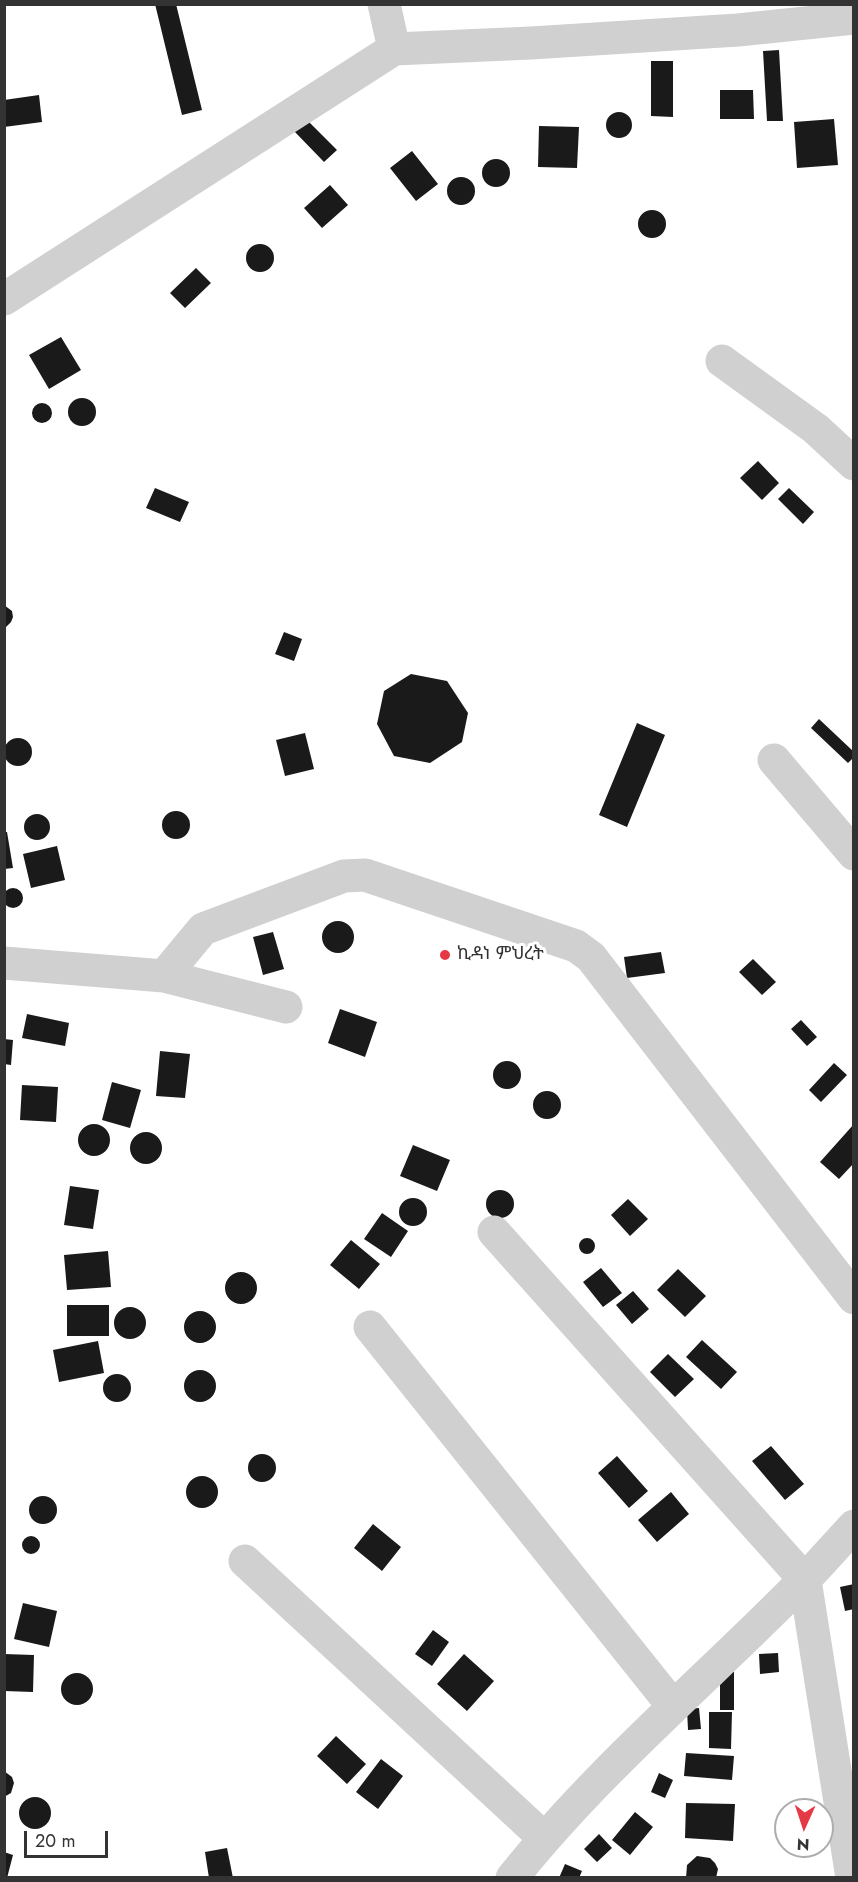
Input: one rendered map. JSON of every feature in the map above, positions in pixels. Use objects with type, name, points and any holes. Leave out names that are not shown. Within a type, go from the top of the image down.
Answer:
[{"type":"street","points":[[384,4],[394,49]]},
{"type":"street","points":[[4,299],[394,49],[542,43],[738,30],[854,18]]},
{"type":"street","points":[[722,361],[816,429],[854,464]]},
{"type":"street","points":[[774,760],[854,854]]},
{"type":"street","points":[[164,976],[203,929],[344,876],[365,875],[576,946],[591,957],[854,1298]]},
{"type":"street","points":[[4,963],[164,976],[286,1007]]},
{"type":"street","points":[[494,1232],[805,1580],[852,1878]]},
{"type":"street","points":[[370,1327],[673,1706]]},
{"type":"street","points":[[512,1878],[544,1838],[673,1706],[805,1580],[854,1526]]},
{"type":"street","points":[[245,1561],[544,1838]]},
{"type":"building","points":[[155,4],[176,4],[202,110],[182,115]]},
{"type":"building","points":[[779,50],[783,121],[767,121],[763,51]]},
{"type":"building","points":[[651,61],[673,61],[673,117],[651,116]]},
{"type":"building","points":[[720,90],[753,90],[754,119],[720,119]]},
{"type":"building","points":[[39,95],[42,122],[4,127],[4,100]]},
{"type":"building","points":[[619,112],[628,116],[632,125],[628,134],[619,138],[610,134],[606,125],[610,116]]},
{"type":"building","points":[[306,119],[337,150],[324,162],[294,131]]},
{"type":"building","points":[[834,119],[838,165],[797,168],[794,122]]},
{"type":"building","points":[[539,126],[579,127],[577,168],[538,167]]},
{"type":"building","points":[[412,151],[438,184],[416,201],[390,168]]},
{"type":"building","points":[[496,159],[506,163],[510,173],[506,183],[496,187],[486,183],[482,173],[486,163]]},
{"type":"building","points":[[461,177],[471,181],[475,191],[471,201],[461,205],[451,201],[447,191],[451,181]]},
{"type":"building","points":[[330,185],[348,205],[322,228],[304,208]]},
{"type":"building","points":[[652,210],[662,214],[666,224],[662,234],[652,238],[642,234],[638,224],[642,214]]},
{"type":"building","points":[[260,244],[270,248],[274,258],[270,268],[260,272],[250,268],[246,258],[250,248]]},
{"type":"building","points":[[196,268],[211,283],[185,308],[170,293]]},
{"type":"building","points":[[61,337],[81,370],[49,389],[29,355]]},
{"type":"building","points":[[82,398],[92,402],[96,412],[92,422],[82,426],[72,422],[68,412],[72,402]]},
{"type":"building","points":[[42,403],[49,406],[52,413],[49,420],[42,423],[35,420],[32,413],[35,406]]},
{"type":"building","points":[[758,461],[779,483],[762,500],[740,478]]},
{"type":"building","points":[[155,488],[189,502],[180,522],[146,508]]},
{"type":"building","points":[[789,488],[814,512],[803,524],[778,499]]},
{"type":"building","points":[[4,605],[12,611],[13,617],[4,629]]},
{"type":"building","points":[[284,632],[302,639],[294,661],[275,654]]},
{"type":"building","points":[[411,674],[447,681],[468,713],[462,742],[430,763],[394,756],[377,724],[384,691]]},
{"type":"building","points":[[819,719],[854,752],[854,757],[848,763],[811,728]]},
{"type":"building","points":[[637,723],[665,735],[627,827],[599,815]]},
{"type":"building","points":[[305,733],[314,769],[285,776],[276,740]]},
{"type":"building","points":[[18,738],[28,742],[32,752],[28,762],[18,766],[8,762],[4,752],[8,742]]},
{"type":"building","points":[[176,811],[186,815],[190,825],[186,835],[176,839],[166,835],[162,825],[166,815]]},
{"type":"building","points":[[37,814],[46,818],[50,827],[46,836],[37,840],[28,836],[24,827],[28,818]]},
{"type":"building","points":[[4,832],[7,832],[13,868],[4,869]]},
{"type":"building","points":[[57,846],[65,880],[31,888],[23,854]]},
{"type":"building","points":[[13,888],[20,891],[23,898],[20,905],[13,908],[6,905],[3,898],[6,891]]},
{"type":"building","points":[[338,921],[349,926],[354,937],[349,948],[338,953],[327,948],[322,937],[327,926]]},
{"type":"building","points":[[273,932],[284,969],[263,975],[253,937]]},
{"type":"building","points":[[661,952],[665,973],[627,978],[624,957]]},
{"type":"building","points":[[753,959],[776,982],[762,995],[739,972]]},
{"type":"building","points":[[340,1009],[377,1022],[365,1057],[328,1043]]},
{"type":"building","points":[[27,1014],[69,1023],[65,1046],[22,1038]]},
{"type":"building","points":[[801,1020],[817,1037],[807,1046],[791,1029]]},
{"type":"building","points":[[4,1039],[13,1040],[11,1065],[4,1064]]},
{"type":"building","points":[[160,1051],[190,1054],[185,1098],[156,1096]]},
{"type":"building","points":[[507,1061],[517,1065],[521,1075],[517,1085],[507,1089],[497,1085],[493,1075],[497,1065]]},
{"type":"building","points":[[834,1063],[847,1075],[821,1102],[809,1090]]},
{"type":"building","points":[[112,1082],[141,1090],[130,1128],[102,1120]]},
{"type":"building","points":[[22,1085],[58,1087],[56,1122],[20,1120]]},
{"type":"building","points":[[547,1091],[557,1095],[561,1105],[557,1115],[547,1119],[537,1115],[533,1105],[537,1095]]},
{"type":"building","points":[[94,1124],[105,1129],[110,1140],[105,1151],[94,1156],[83,1151],[78,1140],[83,1129]]},
{"type":"building","points":[[854,1124],[854,1163],[839,1179],[820,1162]]},
{"type":"building","points":[[146,1132],[157,1137],[162,1148],[157,1159],[146,1164],[135,1159],[130,1148],[135,1137]]},
{"type":"building","points":[[413,1145],[450,1160],[437,1191],[400,1176]]},
{"type":"building","points":[[70,1186],[99,1190],[93,1229],[64,1225]]},
{"type":"building","points":[[500,1190],[510,1194],[514,1204],[510,1214],[500,1218],[490,1214],[486,1204],[490,1194]]},
{"type":"building","points":[[413,1198],[423,1202],[427,1212],[423,1222],[413,1226],[403,1222],[399,1212],[403,1202]]},
{"type":"building","points":[[628,1199],[648,1219],[630,1236],[611,1215]]},
{"type":"building","points":[[382,1213],[408,1231],[391,1257],[364,1239]]},
{"type":"building","points":[[584,1238],[590,1238],[595,1246],[593,1252],[584,1254],[579,1249],[579,1243]]},
{"type":"building","points":[[351,1240],[380,1264],[359,1289],[330,1265]]},
{"type":"building","points":[[108,1251],[111,1287],[67,1290],[64,1255]]},
{"type":"building","points":[[601,1268],[622,1293],[603,1307],[583,1282]]},
{"type":"building","points":[[678,1269],[706,1296],[685,1317],[657,1290]]},
{"type":"building","points":[[241,1272],[252,1277],[257,1288],[252,1299],[241,1304],[230,1299],[225,1288],[230,1277]]},
{"type":"building","points":[[633,1291],[649,1309],[632,1324],[616,1305]]},
{"type":"building","points":[[67,1305],[109,1305],[109,1336],[67,1336]]},
{"type":"building","points":[[130,1307],[141,1312],[146,1323],[141,1334],[130,1339],[119,1334],[114,1323],[119,1312]]},
{"type":"building","points":[[200,1311],[211,1316],[216,1327],[211,1338],[200,1343],[189,1338],[184,1327],[189,1316]]},
{"type":"building","points":[[702,1340],[737,1372],[721,1389],[686,1357]]},
{"type":"building","points":[[98,1341],[104,1373],[59,1382],[53,1350]]},
{"type":"building","points":[[668,1354],[694,1379],[675,1397],[650,1372]]},
{"type":"building","points":[[200,1370],[211,1375],[216,1386],[211,1397],[200,1402],[189,1397],[184,1386],[189,1375]]},
{"type":"building","points":[[117,1374],[127,1378],[131,1388],[127,1398],[117,1402],[107,1398],[103,1388],[107,1378]]},
{"type":"building","points":[[771,1446],[804,1484],[785,1500],[752,1461]]},
{"type":"building","points":[[262,1454],[272,1458],[276,1468],[272,1478],[262,1482],[252,1478],[248,1468],[252,1458]]},
{"type":"building","points":[[617,1456],[648,1491],[629,1508],[598,1473]]},
{"type":"building","points":[[202,1476],[213,1481],[218,1492],[213,1503],[202,1508],[191,1503],[186,1492],[191,1481]]},
{"type":"building","points":[[671,1492],[689,1514],[657,1542],[638,1520]]},
{"type":"building","points":[[43,1496],[53,1500],[57,1510],[53,1520],[43,1524],[33,1520],[29,1510],[33,1500]]},
{"type":"building","points":[[373,1524],[401,1547],[382,1571],[354,1548]]},
{"type":"building","points":[[31,1536],[37,1539],[40,1545],[37,1551],[31,1554],[25,1551],[22,1545],[25,1539]]},
{"type":"building","points":[[854,1584],[854,1609],[845,1611],[840,1587]]},
{"type":"building","points":[[23,1603],[57,1611],[49,1647],[14,1639]]},
{"type":"building","points":[[433,1630],[449,1642],[432,1666],[415,1654]]},
{"type":"building","points":[[778,1653],[779,1672],[760,1674],[759,1654]]},
{"type":"building","points":[[4,1654],[34,1655],[33,1692],[4,1691]]},
{"type":"building","points":[[464,1654],[494,1681],[467,1711],[437,1684]]},
{"type":"building","points":[[720,1672],[734,1672],[734,1710],[720,1710]]},
{"type":"building","points":[[77,1673],[88,1678],[93,1689],[88,1700],[77,1705],[66,1700],[61,1689],[66,1678]]},
{"type":"building","points":[[699,1708],[701,1729],[688,1730],[687,1709]]},
{"type":"building","points":[[709,1712],[732,1712],[731,1749],[709,1748]]},
{"type":"building","points":[[336,1736],[366,1764],[347,1784],[317,1756]]},
{"type":"building","points":[[686,1753],[734,1756],[732,1780],[684,1776]]},
{"type":"building","points":[[381,1759],[403,1776],[378,1809],[356,1792]]},
{"type":"building","points":[[4,1771],[12,1777],[14,1783],[11,1793],[4,1797]]},
{"type":"building","points":[[659,1773],[673,1780],[665,1798],[651,1792]]},
{"type":"building","points":[[35,1797],[46,1802],[51,1813],[46,1824],[35,1829],[24,1824],[19,1813],[24,1802]]},
{"type":"building","points":[[686,1803],[735,1804],[733,1841],[685,1838]]},
{"type":"building","points":[[635,1812],[653,1827],[630,1855],[612,1840]]},
{"type":"building","points":[[599,1834],[612,1848],[597,1862],[584,1849]]},
{"type":"building","points":[[227,1848],[233,1878],[209,1878],[205,1852]]},
{"type":"building","points":[[4,1852],[13,1855],[7,1878],[4,1878]]},
{"type":"building","points":[[697,1856],[710,1858],[715,1863],[718,1869],[716,1878],[686,1878],[687,1865]]},
{"type":"building","points":[[565,1864],[582,1871],[579,1878],[559,1878]]},
{"type":"place","name":"ኪዳነ ምህረት","points":[[445,955]]}]
